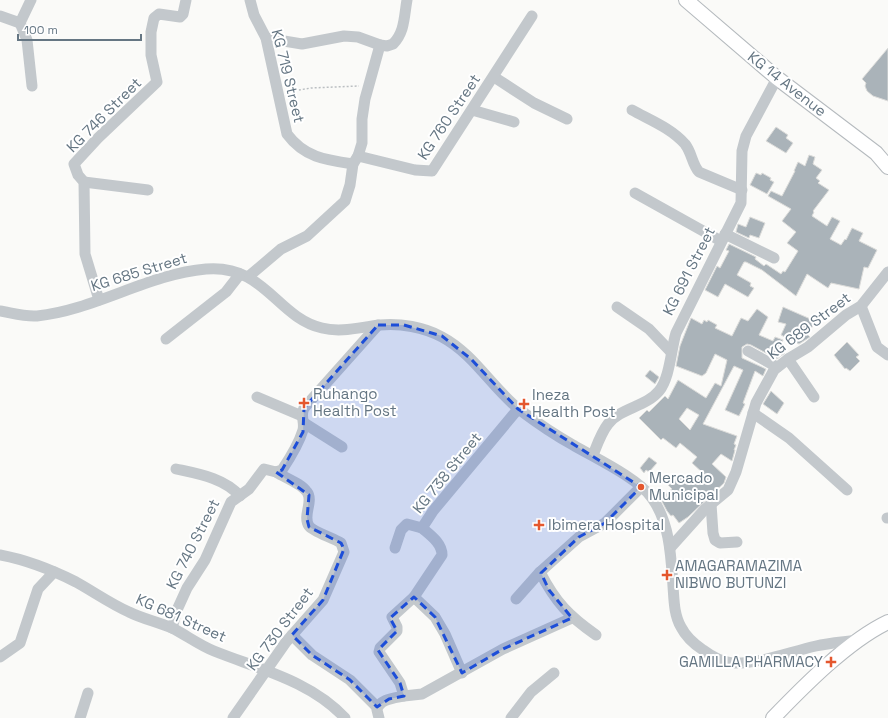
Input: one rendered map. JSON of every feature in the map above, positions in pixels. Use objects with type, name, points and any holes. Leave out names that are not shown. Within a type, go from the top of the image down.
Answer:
[{"type":"main road","name":"KG 14 Avenue","points":[[686,0],[777,78],[882,156],[888,167]]},
{"type":"main road","points":[[773,718],[819,673],[859,640],[888,622]]},
{"type":"street","points":[[31,0],[20,23],[27,40],[32,86]]},
{"type":"street","name":"KG 746 Street","points":[[99,300],[85,254],[84,182],[78,176],[74,164],[98,138],[157,82],[151,56],[150,32],[154,18],[159,14],[180,17],[183,14],[186,0]]},
{"type":"street","name":"KG 719 Street","points":[[250,0],[254,15],[266,38],[287,134],[296,146],[310,154],[356,160]]},
{"type":"street","points":[[266,38],[302,44],[344,36],[358,37],[380,45],[390,46],[397,40],[404,23],[407,0]]},
{"type":"street","points":[[0,16],[20,23]]},
{"type":"street","name":"KG 760 Street","points":[[356,160],[431,172],[494,77],[532,16]]},
{"type":"street","points":[[166,339],[226,292],[244,275],[281,249],[307,236],[345,201],[363,138],[362,119],[368,85],[380,45]]},
{"type":"street","points":[[494,77],[534,103],[567,119]]},
{"type":"street","name":"KG 691 Street","points":[[593,455],[608,424],[619,415],[637,406],[659,391],[669,368],[670,351],[676,333],[741,203],[742,151],[746,136],[777,78]]},
{"type":"street","points":[[472,110],[514,122]]},
{"type":"street","points":[[632,110],[673,133],[691,153],[695,166],[699,172],[742,190]]},
{"type":"street","points":[[84,182],[148,190]]},
{"type":"street","points":[[635,193],[723,237],[774,258]]},
{"type":"street","name":"KG 685 Street","points":[[0,311],[34,316],[59,312],[180,273],[208,269],[225,270],[244,275],[276,296],[292,314],[321,328],[333,330],[365,328],[378,325],[404,325],[419,328],[442,336],[471,359],[518,409],[572,445],[593,455],[641,487],[652,498],[661,514],[670,548],[675,606],[681,627],[690,640],[718,659],[730,663],[753,661],[819,645],[859,640]]},
{"type":"street","name":"KG 689 Street","points":[[670,548],[711,504],[728,490],[736,472],[756,403],[777,367],[808,347],[846,315],[862,306],[888,272]]},
{"type":"street","points":[[862,306],[877,347],[888,355]]},
{"type":"street","points":[[616,307],[649,329],[670,351]]},
{"type":"street","points":[[276,472],[282,470],[285,466],[303,432],[304,408],[378,325]]},
{"type":"street","points":[[748,351],[777,367]]},
{"type":"street","points":[[788,359],[814,397]]},
{"type":"street","points":[[257,397],[303,420],[342,447]]},
{"type":"street","name":"KG 738 Street","points":[[404,696],[400,683],[379,652],[380,648],[396,631],[397,627],[392,620],[392,617],[414,597],[442,555],[442,551],[436,541],[422,528],[433,511],[518,409]]},
{"type":"street","points":[[753,413],[789,438],[847,490]]},
{"type":"street","points":[[176,469],[210,477],[230,487],[240,496]]},
{"type":"street","name":"KG 740 Street","points":[[172,628],[177,610],[187,588],[210,550],[231,502],[249,489],[264,469],[276,472]]},
{"type":"street","name":"KG 730 Street","points":[[233,718],[292,635],[323,600],[344,549],[341,543],[310,527],[307,519],[309,494],[276,472]]},
{"type":"street","points":[[516,599],[540,572],[579,537],[600,527],[641,487]]},
{"type":"street","points":[[711,504],[713,533],[715,540],[720,543],[737,542]]},
{"type":"street","points":[[395,548],[404,526],[407,524],[422,528]]},
{"type":"street","name":"KG 681 Street","points":[[0,555],[37,564],[76,582],[130,613],[172,628],[213,650],[267,670],[306,688],[327,702],[345,718]]},
{"type":"street","points":[[0,657],[20,643],[38,589],[54,572]]},
{"type":"street","points":[[540,572],[549,590],[572,618],[596,635]]},
{"type":"street","points":[[414,597],[435,617],[445,634],[462,673]]},
{"type":"street","points":[[292,635],[312,655],[350,680],[378,712],[389,699],[422,694],[503,650],[572,618]]},
{"type":"street","points":[[511,718],[532,692],[554,673]]},
{"type":"street","points":[[80,718],[88,693]]},
{"type":"path","points":[[279,94],[311,88],[368,85]]},
{"type":"highlighted area","points":[[378,325],[404,325],[442,336],[471,359],[518,409],[641,487],[605,523],[579,537],[541,573],[549,590],[572,618],[503,649],[462,673],[435,617],[414,597],[390,618],[397,631],[378,650],[400,683],[404,696],[389,699],[377,707],[350,680],[312,655],[292,635],[323,600],[344,549],[341,543],[309,527],[307,519],[309,495],[276,472],[282,470],[303,432],[304,408]]},
{"type":"building","points":[[888,48],[888,101],[873,96],[867,91],[865,86],[866,83],[862,79]]},
{"type":"building","points":[[776,127],[788,135],[786,138],[793,143],[786,153],[766,141]]},
{"type":"building","points":[[809,155],[815,157],[813,164],[822,170],[816,178],[820,181],[818,183],[829,190],[813,211],[812,216],[827,226],[832,217],[840,221],[830,239],[841,245],[845,239],[846,240],[852,228],[863,233],[859,241],[877,250],[868,268],[864,267],[859,289],[831,283],[828,288],[807,274],[796,296],[762,270],[744,262],[737,275],[751,283],[750,286],[754,288],[748,297],[725,284],[718,297],[705,290],[717,266],[720,268],[729,251],[726,250],[729,244],[756,257],[755,259],[764,266],[766,264],[781,274],[783,271],[785,272],[798,251],[787,243],[796,232],[782,221],[791,209],[768,196],[771,191],[782,196],[798,162],[805,166]]},
{"type":"building","points":[[756,173],[761,175],[762,173],[771,178],[770,180],[774,182],[767,194],[750,185]]},
{"type":"building","points":[[750,217],[765,223],[759,238],[750,235],[749,238],[736,232],[738,224],[746,227]]},
{"type":"building","points":[[783,307],[815,321],[808,335],[810,337],[799,344],[781,335],[786,324],[778,322]]},
{"type":"building","points":[[757,309],[768,317],[759,335],[773,341],[775,337],[783,340],[779,349],[785,353],[777,359],[751,345],[747,344],[742,347],[742,358],[766,369],[763,376],[755,371],[743,403],[745,404],[739,416],[725,410],[743,370],[734,366],[703,424],[737,436],[734,444],[736,445],[732,461],[721,454],[712,464],[726,477],[724,483],[688,517],[679,523],[673,515],[671,516],[667,511],[660,498],[672,489],[668,485],[680,475],[687,483],[691,480],[694,483],[704,474],[692,463],[697,457],[680,443],[676,448],[663,438],[661,440],[639,418],[647,410],[649,412],[665,396],[668,399],[678,380],[706,398],[715,383],[721,386],[727,360],[715,354],[706,373],[702,376],[676,366],[680,346],[691,318],[702,324],[704,320],[707,322],[708,320],[717,325],[715,328],[732,336],[741,318],[748,321]],"holes":[[[687,408],[699,415],[690,430],[679,419]]]},
{"type":"building","points":[[847,342],[859,355],[856,357],[860,361],[850,371],[846,368],[845,369],[834,355]]},
{"type":"building","points":[[650,370],[659,377],[655,384],[645,376]]},
{"type":"building","points":[[771,391],[784,403],[777,414],[763,404]]},
{"type":"building","points":[[649,457],[657,463],[649,472],[646,470],[644,473],[640,468]]},
{"type":"place","name":"Ruhango Health Post","points":[[304,403]]},
{"type":"place","name":"Ineza Health Post","points":[[524,404]]},
{"type":"place","name":"Mercado Municipal","points":[[641,487]]},
{"type":"place","name":"Ibimera Hospital","points":[[539,525]]},
{"type":"place","name":"AMAGARAMAZIMA NIBWO BUTUNZI","points":[[667,575]]},
{"type":"place","name":"GAMILLA PHARMACY","points":[[831,662]]}]
